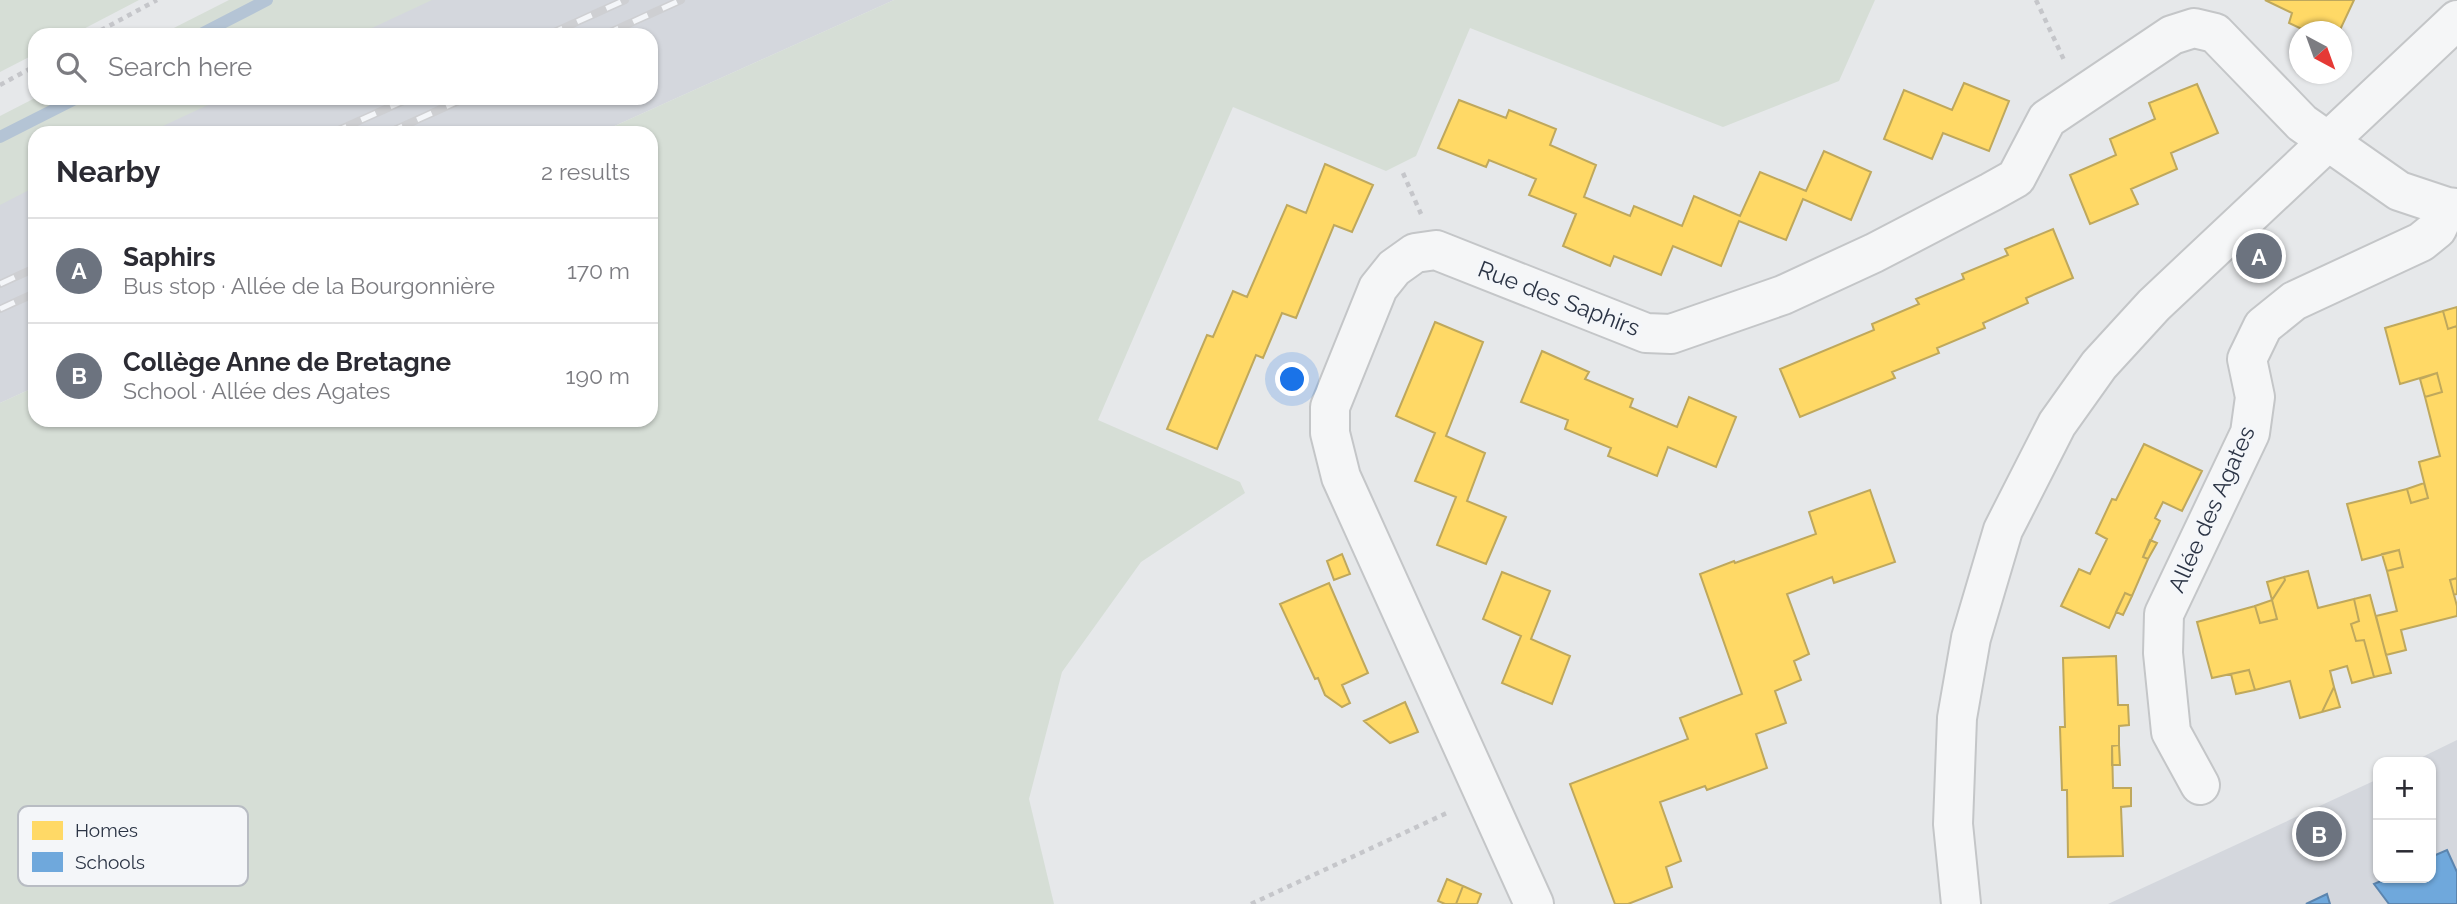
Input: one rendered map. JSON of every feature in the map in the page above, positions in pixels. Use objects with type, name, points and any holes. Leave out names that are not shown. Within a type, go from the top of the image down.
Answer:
[{"type":"street","points":[[1961,904],[1953,824],[1956,718],[1971,638],[2008,519],[2057,424],[2099,365],[2154,305],[2457,20]]},
{"type":"street","name":"Rue des Saphirs","points":[[1534,904],[1341,477],[1330,433],[1329,407],[1378,288],[1394,268],[1415,253],[1436,250],[1646,333],[1671,334],[1783,295],[1874,253],[2017,178],[2047,119],[2172,36],[2194,27],[2215,33],[2302,123],[2399,191],[2452,208]]},
{"type":"street","name":"Allée des Agates","points":[[2200,785],[2171,732],[2164,653],[2164,614],[2250,433],[2255,397],[2247,359],[2263,326],[2294,301],[2421,242],[2437,229],[2452,208]]},
{"type":"path","points":[[105,28],[157,0]]},
{"type":"path","points":[[2036,0],[2082,96]]},
{"type":"path","points":[[0,85],[28,70]]},
{"type":"path","points":[[1251,904],[1485,795]]},
{"type":"shaded area","points":[[0,0],[139,0],[85,28],[28,28],[28,58],[0,72]]},
{"type":"shaded area","points":[[229,0],[432,0],[372,28],[174,28]]},
{"type":"shaded area","points":[[324,0],[894,0],[615,126],[79,126],[119,105],[658,105],[658,28],[270,28]]},
{"type":"shaded area","points":[[894,0],[1875,0],[1839,81],[1723,127],[1470,28],[1416,156],[1386,171],[1233,107],[1098,420],[1240,482],[1245,493],[1141,562],[1062,672],[1029,799],[1054,904],[0,904],[0,403],[28,390],[28,427],[658,427],[658,126],[615,126]]},
{"type":"shaded area","points":[[28,102],[28,105],[208,105],[163,126],[28,126],[28,191],[0,205],[0,116]]},
{"type":"shaded area","points":[[28,152],[28,390],[0,403],[0,166]]},
{"type":"shaded area","points":[[2457,740],[2457,904],[2108,904],[2373,781],[2373,883],[2436,883],[2436,757],[2422,757]]},
{"type":"building: Homes","points":[[2265,0],[2354,0],[2344,21],[2290,21],[2292,13]]},
{"type":"building: Homes","points":[[1964,83],[2009,101],[1989,151],[1943,133],[1932,159],[1884,139],[1904,90],[1952,110]]},
{"type":"building: Homes","points":[[2197,84],[2218,133],[2171,153],[2177,169],[2131,189],[2138,204],[2090,224],[2070,175],[2116,155],[2110,139],[2155,119],[2149,103]]},
{"type":"building: Homes","points":[[1459,100],[1506,118],[1509,110],[1556,129],[1550,145],[1596,165],[1584,197],[1630,216],[1634,206],[1682,226],[1694,196],[1740,216],[1760,172],[1806,191],[1824,151],[1871,172],[1851,220],[1803,199],[1786,240],[1739,221],[1721,266],[1673,246],[1661,275],[1614,256],[1610,266],[1563,246],[1576,214],[1529,195],[1536,179],[1489,160],[1486,167],[1438,148]]},
{"type":"building: Homes","points":[[1325,164],[1373,185],[1352,232],[1334,225],[1296,318],[1282,313],[1263,358],[1256,355],[1217,449],[1167,429],[1207,335],[1213,337],[1233,291],[1247,297],[1287,205],[1306,213]]},
{"type":"building: Homes","points":[[2053,229],[2073,278],[2026,298],[2028,303],[1983,323],[1985,328],[1937,348],[1939,353],[1892,372],[1895,378],[1800,417],[1780,369],[1874,330],[1872,324],[1919,304],[1916,299],[1964,279],[1962,274],[2008,255],[2005,249]]},
{"type":"building: Homes","points":[[2457,307],[2457,326],[2448,329],[2443,311]]},
{"type":"building: Homes","points":[[2443,311],[2448,329],[2457,326],[2457,578],[2450,580],[2457,616],[2401,630],[2406,650],[2386,655],[2376,616],[2397,611],[2387,571],[2403,567],[2399,550],[2362,560],[2347,504],[2407,489],[2411,503],[2428,498],[2419,462],[2440,456],[2425,397],[2442,392],[2437,373],[2400,384],[2385,328]]},
{"type":"building: Homes","points":[[1435,322],[1483,342],[1446,436],[1485,453],[1467,501],[1506,517],[1486,564],[1437,545],[1456,497],[1415,481],[1435,433],[1396,416]]},
{"type":"building: Homes","points":[[1542,351],[1589,372],[1585,379],[1633,399],[1630,407],[1677,427],[1689,397],[1736,417],[1716,467],[1668,447],[1657,476],[1608,456],[1611,448],[1565,429],[1568,420],[1521,402]]},
{"type":"building: Homes","points":[[2437,373],[2442,392],[2425,397],[2420,379]]},
{"type":"building: Homes","points":[[2144,444],[2202,471],[2182,511],[2163,502],[2155,518],[2160,521],[2143,557],[2148,559],[2132,596],[2125,593],[2109,628],[2061,606],[2079,569],[2090,574],[2107,539],[2096,533]]},
{"type":"building: Homes","points":[[2424,483],[2428,498],[2411,503],[2407,489]]},
{"type":"building: Homes","points":[[1870,490],[1895,562],[1834,583],[1832,577],[1787,594],[1809,654],[1794,661],[1801,680],[1775,691],[1786,723],[1756,734],[1767,768],[1707,790],[1705,786],[1660,802],[1681,861],[1666,867],[1672,887],[1628,904],[1615,904],[1570,784],[1688,739],[1680,718],[1742,694],[1700,574],[1816,534],[1809,512]]},
{"type":"building: Homes","points":[[2150,540],[2157,543],[2148,559],[2143,557]]},
{"type":"building: Homes","points":[[2399,550],[2403,567],[2387,571],[2382,554]]},
{"type":"building: Homes","points":[[1342,554],[1350,574],[1334,580],[1327,561]]},
{"type":"building: Homes","points":[[2308,571],[2318,608],[2354,599],[2359,621],[2351,624],[2356,641],[2364,640],[2374,677],[2352,683],[2347,666],[2330,671],[2334,687],[2322,712],[2300,718],[2290,681],[2255,690],[2249,670],[2212,678],[2197,622],[2255,606],[2260,623],[2277,619],[2272,600],[2285,580],[2284,577]]},
{"type":"building: Homes","points":[[1502,572],[1550,591],[1531,639],[1570,656],[1552,704],[1502,683],[1521,636],[1483,619]]},
{"type":"building: Homes","points":[[2284,577],[2285,580],[2272,600],[2267,582]]},
{"type":"building: Homes","points":[[2457,578],[2457,594],[2454,595],[2450,580]]},
{"type":"building: Homes","points":[[1329,583],[1368,673],[1342,685],[1350,703],[1342,707],[1325,695],[1318,678],[1315,679],[1280,604]]},
{"type":"building: Homes","points":[[2125,593],[2132,596],[2123,615],[2116,612]]},
{"type":"building: Homes","points":[[2370,595],[2391,673],[2374,677],[2364,640],[2356,641],[2351,624],[2359,621],[2354,599]]},
{"type":"building: Homes","points":[[2272,600],[2277,619],[2260,623],[2255,606]]},
{"type":"building: Homes","points":[[2116,656],[2118,705],[2128,705],[2129,725],[2119,726],[2119,745],[2112,746],[2113,788],[2131,788],[2131,806],[2121,807],[2123,856],[2068,857],[2067,790],[2062,790],[2060,727],[2065,727],[2063,658]]},
{"type":"building: Homes","points":[[2249,670],[2255,690],[2236,694],[2231,674]]},
{"type":"building: Homes","points":[[2334,687],[2340,707],[2322,712]]},
{"type":"building: Homes","points":[[1405,702],[1418,732],[1390,743],[1364,721]]},
{"type":"building: Homes","points":[[2119,745],[2120,765],[2112,765],[2112,746]]},
{"type":"building: Homes","points":[[1447,879],[1463,886],[1456,904],[1438,901]]},
{"type":"building: Homes","points":[[1463,886],[1481,894],[1477,904],[1456,904]]},
{"type":"building: Schools","points":[[2447,850],[2457,872],[2457,904],[2389,904],[2374,884],[2436,883],[2436,855]]},
{"type":"building: Schools","points":[[2327,894],[2330,904],[2306,904]]},
{"type":"waterway","points":[[213,28],[267,0]]},
{"type":"waterway","points":[[0,137],[63,105]]},
{"type":"railway","points":[[563,28],[625,0]]},
{"type":"railway","points":[[619,28],[681,0]]},
{"type":"railway","points":[[348,126],[394,105]]},
{"type":"railway","points":[[403,126],[450,105]]},
{"type":"railway","points":[[0,284],[28,271]]},
{"type":"railway","points":[[0,309],[28,296]]},
{"type":"place","name":"Saphirs","points":[[2259,256]]},
{"type":"place","name":"Collège Anne de Bretagne","points":[[2319,834]]}]
